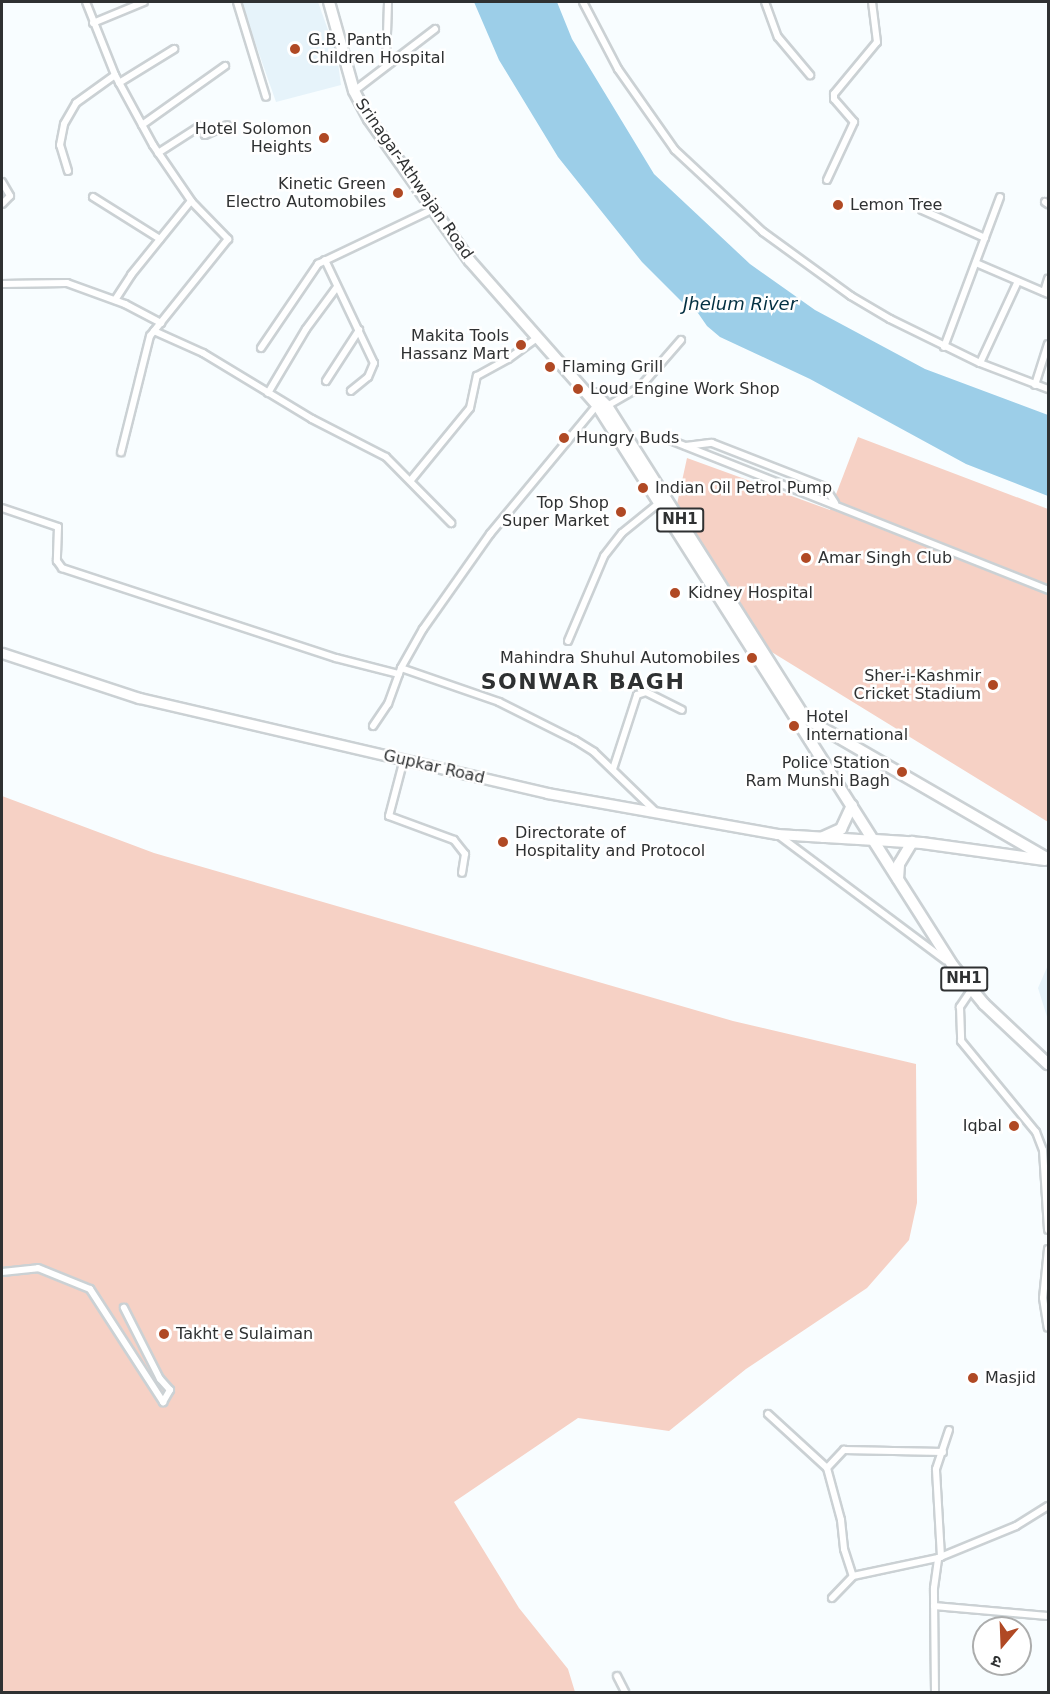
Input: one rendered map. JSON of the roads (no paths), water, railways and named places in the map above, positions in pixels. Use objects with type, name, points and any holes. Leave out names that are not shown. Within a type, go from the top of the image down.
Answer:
[{"type":"highway","name":"Srinagar-Athwajan Road","points":[[329,2],[354,91],[431,210],[487,281],[602,405],[802,720]]},
{"type":"highway","name":"Srinagar-Athwajan Road","points":[[602,405],[659,503],[743,636],[790,702]]},
{"type":"highway","name":"NH1","points":[[802,720],[852,805],[953,966],[972,989],[1048,1064]]},
{"type":"highway","points":[[802,720],[1048,860]]},
{"type":"highway","points":[[823,837],[841,829],[852,805]]},
{"type":"highway","points":[[875,840],[912,842],[1048,860]]},
{"type":"highway","points":[[898,879],[899,864],[912,842]]},
{"type":"main road","name":"Gupkar Road","points":[[2,653],[139,698],[548,793],[777,834],[875,840]]},
{"type":"street","points":[[86,2],[115,75],[158,153],[191,201],[228,239],[160,323],[147,343],[121,452]]},
{"type":"street","points":[[93,23],[144,2]]},
{"type":"street","points":[[237,2],[266,97]]},
{"type":"street","points":[[386,66],[388,2]]},
{"type":"street","points":[[583,2],[618,69],[675,150],[697,172],[809,268],[861,302],[944,347],[1048,389]]},
{"type":"street","points":[[765,2],[778,37],[810,75]]},
{"type":"street","points":[[827,180],[854,122],[834,99],[834,94],[877,42],[872,2]]},
{"type":"street","points":[[354,91],[435,29]]},
{"type":"street","points":[[119,83],[174,49]]},
{"type":"street","points":[[142,125],[225,66]]},
{"type":"street","points":[[68,171],[60,145],[64,124],[81,99],[115,75]]},
{"type":"street","points":[[158,153],[200,126],[205,135],[227,125]]},
{"type":"street","points":[[2,182],[10,196],[2,204]]},
{"type":"street","points":[[93,197],[160,239]]},
{"type":"street","points":[[944,347],[1000,197]]},
{"type":"street","points":[[115,300],[191,201]]},
{"type":"street","points":[[261,348],[307,278],[325,260],[431,210]]},
{"type":"street","points":[[922,210],[985,238]]},
{"type":"street","points":[[325,260],[359,330],[374,368],[351,391]]},
{"type":"street","points":[[976,263],[1046,293],[1048,279]]},
{"type":"street","points":[[2,284],[29,286],[56,280],[115,300],[160,323]]},
{"type":"street","points":[[980,363],[1018,281]]},
{"type":"street","points":[[268,393],[306,329],[337,287]]},
{"type":"street","points":[[326,381],[359,330]]},
{"type":"street","points":[[154,331],[203,353],[268,393],[386,457],[451,523]]},
{"type":"street","points":[[411,480],[470,408],[474,380],[538,337]]},
{"type":"street","points":[[373,726],[388,704],[400,671],[417,639],[490,534],[602,405],[641,386],[681,340]]},
{"type":"street","points":[[1035,385],[1048,344]]},
{"type":"street","points":[[665,438],[835,503],[1048,590]]},
{"type":"street","points":[[685,446],[711,443],[825,487],[835,503]]},
{"type":"street","points":[[568,641],[604,556],[622,533],[659,503]]},
{"type":"street","points":[[2,508],[58,527],[57,561],[62,568],[336,658],[400,671],[529,716],[575,740],[613,769],[655,811]]},
{"type":"street","points":[[613,769],[637,695],[646,692],[682,710]]},
{"type":"street","points":[[404,759],[389,816],[454,840],[465,854],[462,873]]},
{"type":"street","points":[[777,834],[953,966]]},
{"type":"street","points":[[972,989],[960,1007],[961,1041],[1036,1132],[1043,1150],[1048,1230]]},
{"type":"street","points":[[1048,1249],[1043,1298],[1048,1328]]},
{"type":"street","points":[[2,1272],[38,1268],[90,1289],[163,1402],[170,1390],[160,1379],[124,1308]]},
{"type":"street","points":[[768,1414],[827,1468],[841,1520],[843,1549],[853,1575]]},
{"type":"street","points":[[935,1692],[934,1606],[940,1557],[936,1469],[949,1430]]},
{"type":"street","points":[[827,1468],[844,1450],[943,1452]]},
{"type":"street","points":[[832,1598],[853,1575],[940,1557],[1016,1526],[1048,1506]]},
{"type":"street","points":[[934,1606],[1048,1616]]},
{"type":"street","points":[[617,1677],[625,1692]]},
{"type":"water","name":"Jhelum River","points":[[474,2],[557,2],[572,39],[654,174],[750,264],[815,310],[925,369],[1048,415],[1048,496],[966,464],[810,379],[720,337],[707,326],[691,303],[683,303],[642,262],[558,157],[499,60]]},
{"type":"place","name":"G.B. Panth Children Hospital","points":[[295,49]]},
{"type":"place","name":"Hotel Solomon Heights","points":[[324,138]]},
{"type":"place","name":"Kinetic Green Electro Automobiles","points":[[398,193]]},
{"type":"place","name":"Lemon Tree","points":[[838,205]]},
{"type":"place","name":"Makita Tools Hassanz Mart","points":[[521,345]]},
{"type":"place","name":"Flaming Grill","points":[[550,367]]},
{"type":"place","name":"Loud Engine Work Shop","points":[[578,389]]},
{"type":"place","name":"Hungry Buds","points":[[564,438]]},
{"type":"place","name":"Indian Oil Petrol Pump","points":[[643,488]]},
{"type":"place","name":"Top Shop Super Market","points":[[621,512]]},
{"type":"place","name":"Amar Singh Club","points":[[806,558]]},
{"type":"place","name":"Kidney Hospital","points":[[675,593]]},
{"type":"place","name":"Mahindra Shuhul Automobiles","points":[[752,658]]},
{"type":"place","name":"Sher-i-Kashmir Cricket Stadium","points":[[993,685]]},
{"type":"place","name":"Hotel International","points":[[794,726]]},
{"type":"place","name":"Police Station Ram Munshi Bagh","points":[[902,772]]},
{"type":"place","name":"Directorate of Hospitality and Protocol","points":[[503,842]]},
{"type":"place","name":"Iqbal","points":[[1014,1126]]},
{"type":"place","name":"Takht e Sulaiman","points":[[164,1334]]},
{"type":"place","name":"Masjid","points":[[973,1378]]},
{"type":"district","name":"SONWAR BAGH","points":[[583,682]]}]
